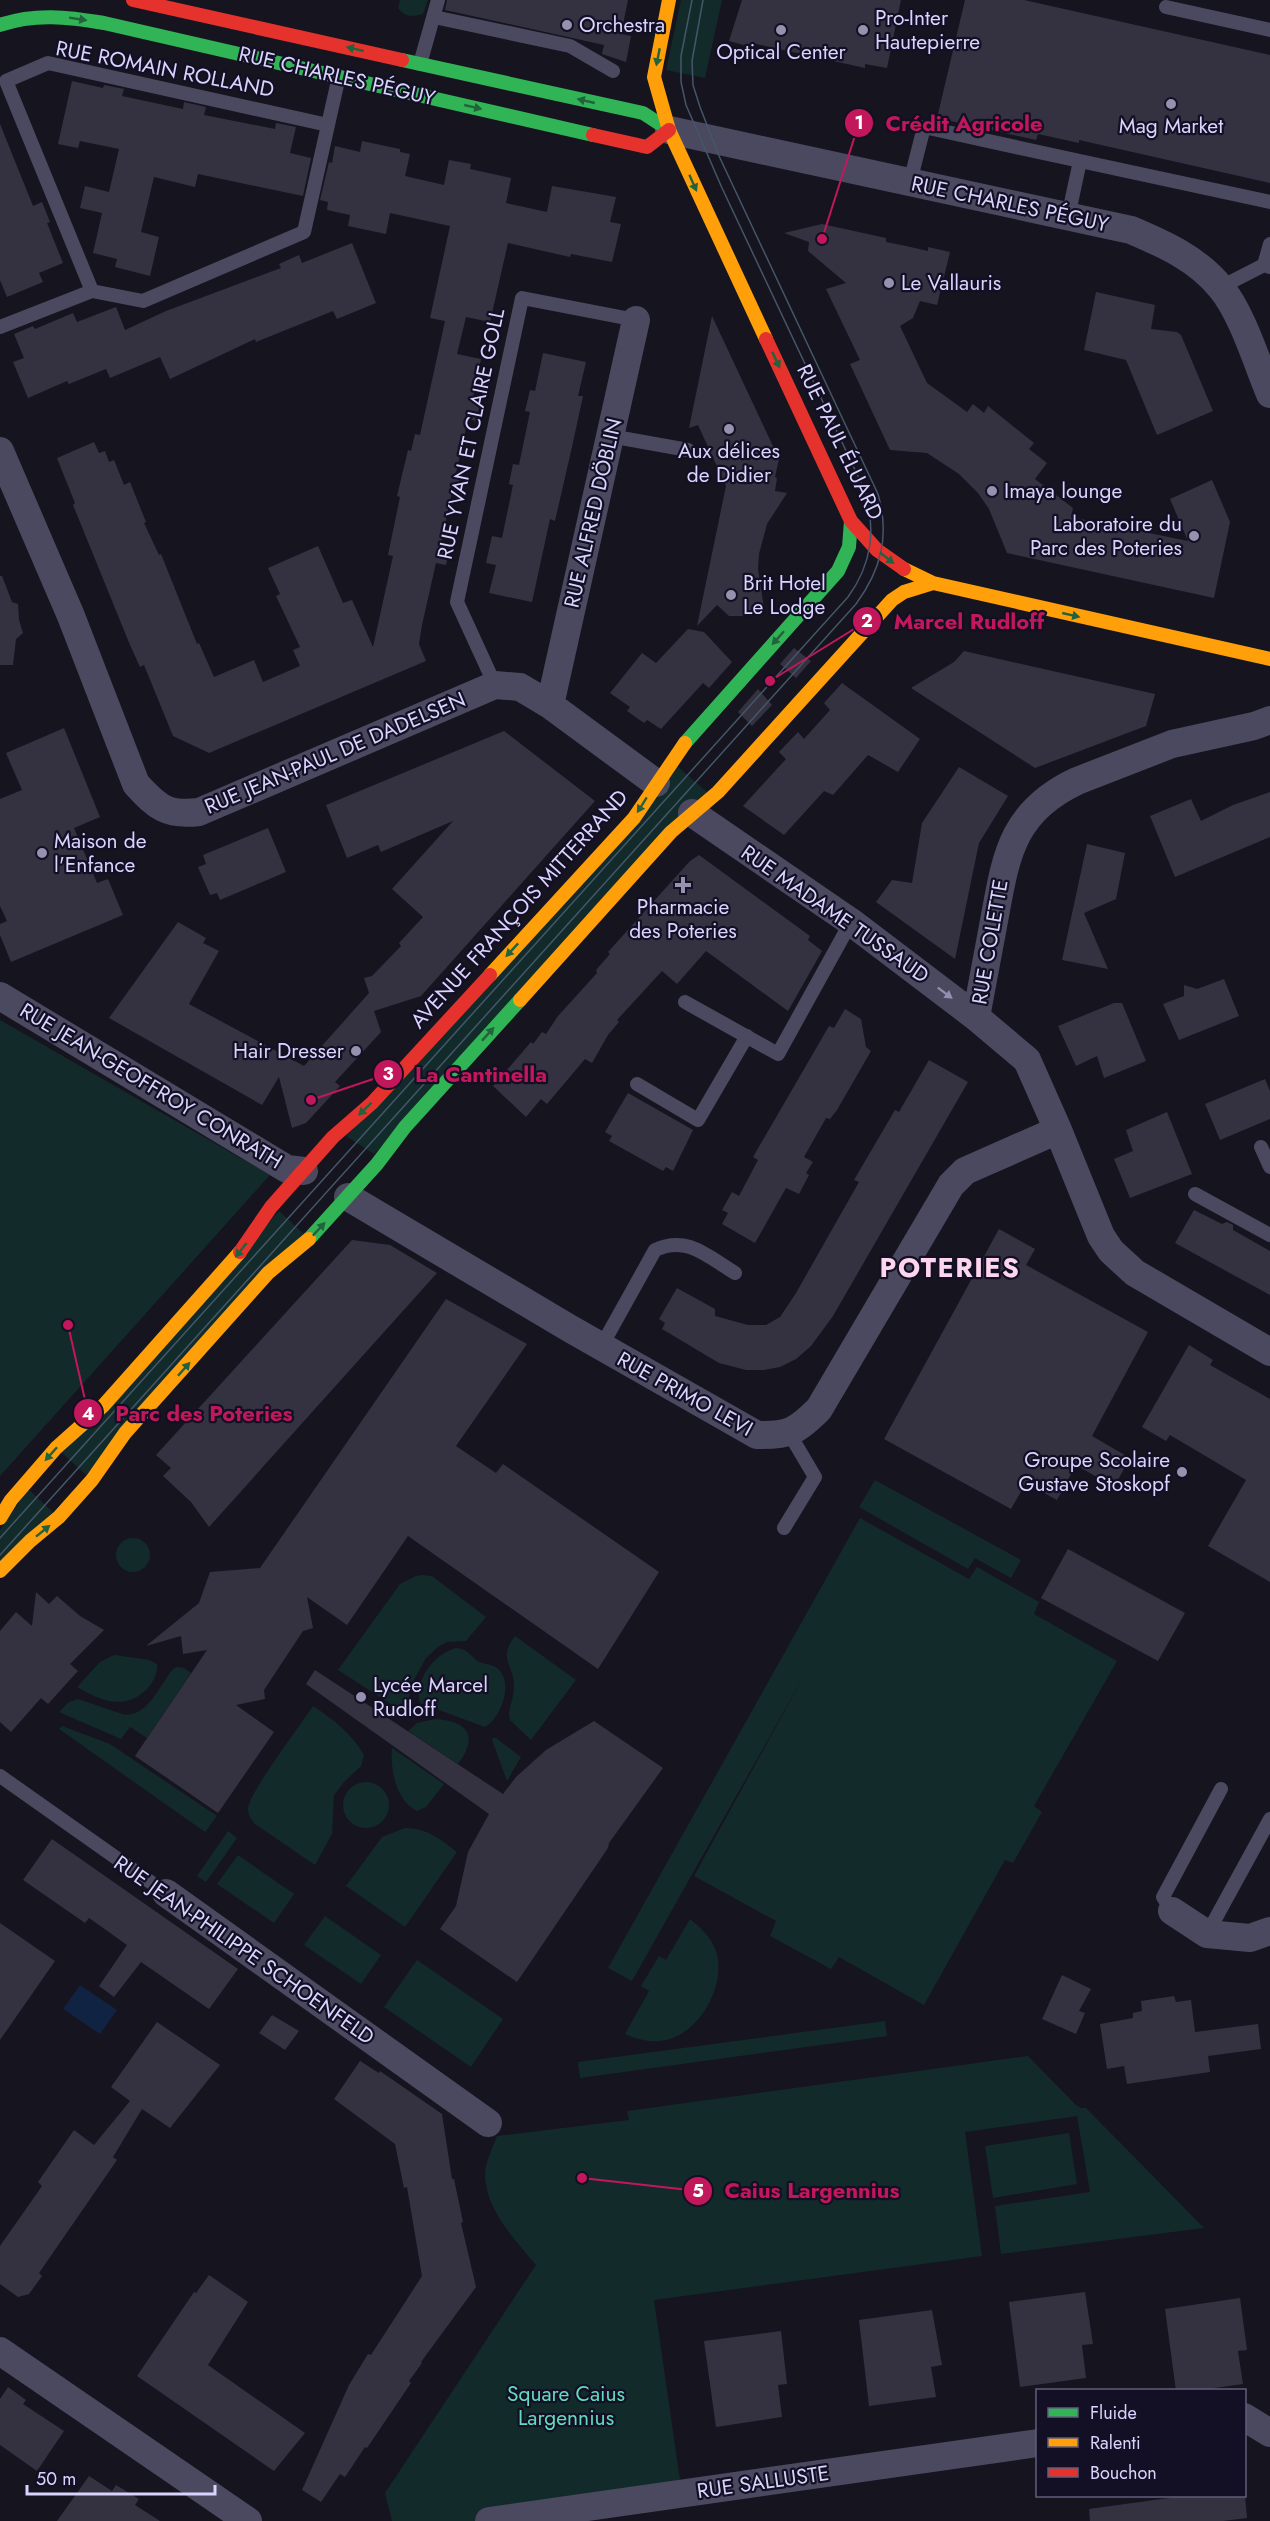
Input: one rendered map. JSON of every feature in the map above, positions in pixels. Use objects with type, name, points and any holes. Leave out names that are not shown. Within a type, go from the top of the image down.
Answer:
[{"type":"street","name":"RUE CHARLES PÉGUY","points":[[134,0],[210,32],[339,76],[376,69],[416,79],[643,113],[669,130],[1131,230],[1173,248],[1221,287],[1232,305],[1270,394]]},
{"type":"street","name":"RUE PAUL ÉLUARD","points":[[669,0],[654,77],[669,130],[851,521],[861,536],[898,566],[933,583],[1270,659]]},
{"type":"street","name":"RUE CHARLES PÉGUY","points":[[0,25],[36,15],[210,32],[416,79],[647,147],[669,130]]},
{"type":"street","name":"RUE ALFRED DÖBLIN","points":[[550,705],[636,320]]},
{"type":"street","name":"RUE JEAN-PAUL DE DADELSEN","points":[[0,451],[71,616],[136,784],[154,804],[170,812],[200,812],[495,685]]},
{"type":"street","name":"AVENUE FRANÇOIS MITTERRAND","points":[[0,1518],[11,1500],[56,1448],[103,1406],[241,1251],[271,1208],[308,1174],[333,1137],[372,1103],[634,818],[676,753],[838,571],[849,547],[851,521]]},
{"type":"street","points":[[0,1571],[30,1541],[59,1517],[92,1480],[125,1433],[268,1273],[311,1238],[339,1192],[377,1164],[413,1118],[671,832],[718,792],[892,600],[904,592],[933,583]]},
{"type":"street","points":[[495,685],[520,687],[550,705],[656,783]]},
{"type":"street","name":"RUE COLETTE","points":[[1270,720],[1254,726],[1172,744],[1077,781],[1062,788],[1040,804],[1025,821],[1008,851],[976,1017],[1027,1060],[1101,1236],[1122,1263],[1198,1311],[1270,1352]]},
{"type":"street","name":"RUE MADAME TUSSAUD","points":[[692,813],[850,922],[976,1017]]},
{"type":"street","name":"RUE JEAN-GEOFFROY CONRATH","points":[[0,996],[287,1169],[308,1174]]},
{"type":"street","points":[[789,1433],[802,1426],[819,1409],[951,1185],[965,1171],[1058,1130]]},
{"type":"street","name":"RUE PRIMO LEVI","points":[[339,1192],[601,1347],[757,1435],[778,1436],[789,1433]]},
{"type":"street","name":"RUE JEAN-PHILIPPE SCHOENFELD","points":[[166,1893],[489,2123]]},
{"type":"street","points":[[1172,1911],[1207,1934],[1250,1938],[1270,1931]]},
{"type":"street","points":[[0,2351],[248,2521]]},
{"type":"street","points":[[1246,2416],[1270,2408]]},
{"type":"street","points":[[1246,2417],[1270,2433]]},
{"type":"street","name":"RUE SALLUSTE","points":[[489,2521],[1036,2443]]},
{"type":"lane","points":[[36,0],[36,15]]},
{"type":"lane","points":[[416,79],[438,0]]},
{"type":"lane","points":[[1166,8],[1270,30]]},
{"type":"lane","points":[[434,17],[570,46],[613,71]]},
{"type":"lane","name":"RUE ROMAIN ROLLAND","points":[[92,291],[6,81],[48,63],[328,125]]},
{"type":"lane","points":[[0,327],[92,291],[143,301],[304,232],[339,76]]},
{"type":"lane","points":[[910,182],[924,127],[1270,202]]},
{"type":"lane","points":[[1068,217],[1080,161]]},
{"type":"lane","points":[[1221,287],[1267,266],[1270,244]]},
{"type":"lane","name":"RUE YVAN ET CLAIRE GOLL","points":[[495,685],[457,602],[522,298],[636,320]]},
{"type":"lane","points":[[610,436],[687,450]]},
{"type":"lane","points":[[685,1002],[778,1054],[850,922]]},
{"type":"lane","points":[[637,1084],[698,1120],[747,1036]]},
{"type":"lane","points":[[1261,1147],[1270,1167]]},
{"type":"lane","points":[[1195,1194],[1269,1232]]},
{"type":"lane","points":[[601,1347],[655,1250],[667,1244],[682,1243],[735,1273]]},
{"type":"lane","points":[[784,1527],[815,1478],[789,1433]]},
{"type":"lane","name":"RUE JEAN-PHILIPPE SCHOENFELD","points":[[0,1776],[166,1893]]},
{"type":"lane","points":[[1172,1911],[1162,1897],[1221,1789]]},
{"type":"lane","points":[[1207,1934],[1270,1819]]},
{"type":"green space","points":[[400,0],[428,0],[423,14],[412,16],[406,15],[398,8]]},
{"type":"green space","points":[[681,0],[722,0],[705,78],[666,70]]},
{"type":"green space","points":[[675,764],[708,793],[374,1154],[346,1136]]},
{"type":"green space","points":[[0,1020],[270,1175],[0,1476]]},
{"type":"green space","points":[[279,1211],[304,1234],[86,1475],[62,1453]]},
{"type":"green space","points":[[875,1480],[1021,1560],[1011,1578],[975,1558],[968,1569],[859,1507]]},
{"type":"green space","points":[[28,1489],[53,1512],[0,1562],[0,1530]]},
{"type":"green space","points":[[860,1518],[969,1579],[977,1567],[1039,1602],[1034,1614],[1117,1661],[1034,1806],[1042,1812],[1013,1863],[1005,1860],[924,2005],[839,1957],[831,1969],[770,1936],[776,1921],[694,1876],[810,1665],[632,1981],[608,1968]]},
{"type":"green space","points":[[133,1538],[145,1543],[150,1555],[145,1567],[133,1572],[121,1567],[116,1555],[121,1543]]},
{"type":"green space","points":[[423,1575],[432,1576],[486,1617],[466,1641],[447,1642],[426,1658],[410,1687],[408,1715],[338,1670],[400,1584]]},
{"type":"green space","points":[[515,1636],[576,1680],[531,1740],[510,1720],[509,1716],[514,1687],[507,1651]]},
{"type":"green space","points":[[456,1648],[465,1650],[478,1662],[496,1667],[503,1675],[504,1700],[496,1716],[485,1727],[420,1703],[420,1686],[428,1669],[441,1656]]},
{"type":"green space","points":[[114,1655],[149,1660],[157,1664],[155,1678],[147,1689],[130,1700],[112,1702],[77,1687],[100,1662]]},
{"type":"green space","points":[[184,1668],[191,1673],[147,1738],[130,1727],[121,1739],[59,1712],[69,1702],[78,1699],[122,1714],[139,1711],[152,1700],[173,1669]]},
{"type":"green space","points":[[313,1706],[342,1727],[364,1755],[361,1766],[334,1795],[332,1834],[315,1865],[255,1824],[248,1808],[266,1773]]},
{"type":"green space","points":[[435,1719],[455,1723],[467,1732],[468,1745],[458,1764],[408,1731],[417,1723]]},
{"type":"green space","points":[[62,1726],[110,1744],[217,1816],[205,1832],[59,1729]]},
{"type":"green space","points":[[493,1738],[521,1757],[507,1781],[492,1740]]},
{"type":"green space","points":[[392,1748],[444,1784],[426,1807],[417,1811],[404,1800],[399,1792],[393,1775]]},
{"type":"green space","points":[[366,1782],[382,1789],[389,1805],[382,1821],[366,1828],[350,1821],[343,1805],[350,1789]]},
{"type":"green space","points":[[405,1828],[427,1832],[457,1852],[405,1927],[346,1886],[382,1837]]},
{"type":"green space","points":[[228,1831],[237,1838],[206,1882],[197,1876]]},
{"type":"green space","points":[[238,1855],[294,1894],[274,1923],[217,1884]]},
{"type":"green space","points":[[325,1916],[381,1955],[361,1984],[304,1945]]},
{"type":"green space","points":[[690,1919],[702,1929],[716,1951],[718,1978],[708,2005],[690,2028],[678,2036],[655,2041],[625,2034],[649,1991],[641,1986],[659,1956],[666,1960]]},
{"type":"green space","points":[[417,1960],[503,2019],[471,2067],[384,2007]]},
{"type":"green space","points":[[885,2021],[887,2036],[580,2078],[578,2062]]},
{"type":"green space","name":"Square Caius Largennius","points":[[1028,2056],[1076,2105],[1086,2108],[1204,2228],[1001,2254],[995,2206],[1090,2192],[1077,2116],[965,2132],[982,2256],[654,2300],[682,2494],[489,2521],[392,2521],[385,2493],[536,2265],[502,2223],[486,2185],[485,2172],[497,2136],[629,2120],[627,2111]]},
{"type":"green space","points":[[1069,2133],[1077,2184],[993,2198],[985,2146]]},
{"type":"water","points":[[80,1985],[117,2010],[100,2034],[63,2009]]},
{"type":"building","name":"Orchestra","points":[[447,0],[628,0],[621,34],[631,36],[626,62],[602,54],[604,45],[445,10]]},
{"type":"building","points":[[742,0],[901,0],[887,68],[865,64],[865,68],[752,43],[751,47],[729,41]]},
{"type":"building","points":[[965,0],[1024,0],[1270,55],[1270,183],[1079,140],[1079,143],[1038,134],[1036,140],[937,118]]},
{"type":"building","points":[[72,81],[103,88],[104,85],[124,89],[122,96],[183,109],[184,102],[206,107],[204,115],[275,129],[276,123],[296,127],[290,153],[311,158],[303,196],[198,174],[195,187],[154,177],[141,232],[159,237],[150,276],[115,267],[117,259],[93,253],[102,213],[80,208],[85,186],[109,192],[119,149],[80,141],[78,148],[58,144]]},
{"type":"building","points":[[0,124],[33,206],[42,202],[50,222],[47,223],[63,263],[39,273],[43,282],[7,297],[0,280]]},
{"type":"building","points":[[362,141],[400,149],[400,152],[410,154],[405,176],[444,185],[449,160],[471,164],[470,169],[511,178],[506,203],[547,212],[552,186],[616,197],[610,222],[621,224],[612,262],[571,254],[570,257],[508,243],[490,322],[466,317],[457,354],[481,359],[473,398],[481,400],[476,421],[468,419],[456,473],[461,474],[457,493],[452,492],[441,543],[451,544],[446,565],[436,563],[422,625],[419,644],[426,661],[209,753],[173,736],[144,665],[140,667],[130,645],[73,505],[75,503],[57,458],[94,442],[99,453],[105,451],[109,462],[114,460],[124,485],[130,482],[146,522],[144,523],[159,555],[161,554],[197,644],[199,643],[214,677],[254,660],[263,682],[300,666],[293,650],[300,647],[276,596],[280,594],[268,568],[318,546],[343,603],[352,600],[373,647],[393,556],[388,555],[400,497],[397,496],[408,450],[411,451],[415,434],[420,435],[445,321],[430,318],[450,226],[390,213],[386,234],[348,226],[350,215],[327,210],[328,202],[320,200],[335,146],[360,152]]},
{"type":"building","points":[[822,224],[886,238],[886,242],[928,251],[928,247],[950,252],[937,305],[920,301],[913,318],[900,326],[927,383],[967,412],[973,404],[984,413],[988,406],[1034,443],[1029,449],[1047,463],[1035,479],[1073,508],[1071,517],[1188,541],[1170,499],[1212,480],[1230,522],[1214,598],[1007,553],[989,509],[978,493],[959,474],[927,453],[890,450],[850,364],[860,360],[826,289],[846,283],[808,251],[809,242],[784,233]]},
{"type":"building","points":[[352,243],[376,303],[337,319],[333,311],[256,342],[255,339],[170,379],[160,357],[110,378],[106,369],[69,384],[67,381],[28,398],[13,362],[24,358],[14,334],[33,326],[35,329],[73,313],[77,322],[116,307],[125,330],[166,311],[281,268],[279,264],[299,255],[302,263]]},
{"type":"building","points":[[1096,292],[1155,305],[1151,329],[1177,332],[1181,335],[1213,411],[1157,435],[1126,360],[1084,350]]},
{"type":"building","points":[[712,316],[779,459],[775,491],[787,493],[767,524],[759,554],[758,569],[764,608],[752,605],[750,616],[729,616],[717,605],[697,626],[726,486],[698,425],[689,428]]},
{"type":"building","points":[[543,353],[586,362],[578,396],[583,396],[572,447],[555,521],[550,519],[532,602],[489,593],[496,565],[486,563],[492,536],[502,538],[513,485],[509,484],[513,464],[519,465],[530,412],[525,411],[530,390],[535,391]]},
{"type":"building","points":[[0,576],[2,576],[12,602],[18,604],[23,633],[16,639],[13,665],[0,665]]},
{"type":"building","points":[[688,629],[704,632],[732,662],[709,688],[703,683],[661,729],[647,720],[644,723],[627,711],[630,707],[610,693],[642,653],[656,663]]},
{"type":"building","points":[[794,648],[811,661],[796,678],[780,664]]},
{"type":"building","points":[[964,651],[1155,694],[1146,726],[1035,768],[911,688],[954,662]]},
{"type":"building","points":[[842,683],[920,739],[898,772],[868,755],[833,795],[824,791],[784,835],[743,806],[786,759],[779,752],[798,732],[804,739],[830,710],[824,703]]},
{"type":"building","points":[[758,689],[772,705],[752,726],[738,712]]},
{"type":"building","name":"Maison de l'Enfance","points":[[64,728],[100,817],[74,828],[97,883],[108,879],[123,915],[11,962],[0,935],[0,924],[7,921],[0,906],[0,799],[22,790],[6,753]]},
{"type":"building","points":[[504,731],[595,801],[421,996],[374,1011],[381,1032],[335,1082],[340,1086],[306,1123],[292,1128],[279,1077],[262,1105],[109,1018],[178,922],[206,938],[203,943],[219,951],[189,1004],[304,1066],[369,993],[364,978],[372,976],[401,946],[399,943],[423,917],[392,889],[453,821],[381,852],[378,845],[347,858],[326,805]]},
{"type":"building","points":[[959,767],[1008,796],[979,843],[955,959],[876,902],[892,880],[912,883],[922,823]]},
{"type":"building","points":[[1270,792],[1270,837],[1175,877],[1150,816],[1191,799],[1201,821],[1233,805]]},
{"type":"building","points":[[268,828],[286,872],[220,900],[217,893],[210,895],[198,867],[206,864],[203,855]]},
{"type":"building","points":[[1087,844],[1125,853],[1116,899],[1084,913],[1108,969],[1062,960]]},
{"type":"building","points":[[699,855],[810,936],[808,940],[822,951],[788,1011],[706,951],[677,984],[662,971],[617,1020],[619,1022],[608,1035],[592,1063],[585,1059],[547,1104],[541,1099],[526,1117],[493,1086],[531,1042],[533,1044],[542,1032],[546,1034],[558,1016],[597,973],[596,970],[610,954],[608,952],[690,861]]},
{"type":"building","points":[[1224,979],[1239,1016],[1179,1040],[1163,1004],[1184,996],[1184,985],[1197,989]]},
{"type":"building","points":[[1114,1003],[1122,1003],[1146,1061],[1104,1078],[1097,1056],[1076,1066],[1058,1026]]},
{"type":"building","points":[[845,1009],[861,1019],[866,1047],[871,1051],[837,1110],[830,1119],[826,1118],[804,1157],[813,1162],[806,1173],[809,1175],[799,1194],[786,1188],[755,1243],[722,1224],[728,1213],[722,1210],[732,1192],[739,1196],[758,1160],[753,1157],[829,1026],[834,1028]]},
{"type":"building","points":[[929,1060],[968,1082],[833,1316],[811,1346],[796,1359],[780,1367],[746,1370],[719,1363],[662,1329],[665,1323],[659,1319],[677,1288],[715,1309],[715,1316],[748,1325],[766,1325],[780,1317],[859,1182],[854,1180],[895,1110],[899,1112]]},
{"type":"building","points":[[1265,1079],[1270,1091],[1270,1119],[1220,1140],[1205,1104]]},
{"type":"building","points":[[628,1093],[693,1130],[673,1171],[666,1167],[663,1171],[609,1141],[612,1136],[605,1132]]},
{"type":"building","points":[[1167,1112],[1192,1174],[1130,1198],[1114,1159],[1133,1151],[1126,1130]]},
{"type":"building","points":[[1194,1210],[1222,1224],[1227,1222],[1233,1225],[1233,1230],[1270,1251],[1270,1295],[1175,1243]]},
{"type":"building","points":[[999,1229],[1035,1249],[1026,1265],[1148,1332],[1092,1436],[1130,1458],[1114,1487],[1076,1465],[1057,1500],[1026,1483],[1011,1509],[884,1439]]},
{"type":"building","points":[[352,1240],[390,1245],[437,1273],[209,1527],[191,1502],[163,1476],[171,1468],[156,1455]]},
{"type":"building","points":[[446,1299],[527,1344],[456,1446],[496,1473],[503,1464],[659,1572],[598,1669],[408,1536],[347,1625],[307,1597],[313,1628],[303,1631],[264,1690],[265,1699],[236,1705],[274,1732],[218,1813],[135,1756],[207,1650],[183,1654],[181,1636],[146,1646],[199,1603],[210,1572],[260,1568]]},
{"type":"building","points":[[1189,1345],[1213,1360],[1210,1365],[1270,1399],[1270,1582],[1208,1546],[1246,1480],[1170,1435],[1166,1441],[1142,1427]]},
{"type":"building","points":[[1068,1549],[1185,1613],[1158,1661],[1041,1598]]},
{"type":"building","points":[[36,1592],[49,1604],[57,1596],[80,1616],[104,1630],[70,1664],[78,1671],[48,1704],[41,1698],[11,1732],[0,1722],[0,1631],[16,1612],[32,1626]]},
{"type":"building","points":[[315,1670],[503,1794],[516,1777],[546,1750],[594,1721],[663,1768],[609,1843],[608,1848],[517,1982],[440,1929],[456,1906],[468,1852],[489,1814],[306,1684]]},
{"type":"building","points":[[52,1839],[238,1969],[209,2009],[141,1962],[114,1997],[99,1986],[127,1945],[89,1918],[85,1923],[23,1880]]},
{"type":"building","points":[[0,1923],[55,1961],[0,2040]]},
{"type":"building","points":[[1062,1975],[1091,1989],[1079,2011],[1085,2013],[1076,2034],[1042,2019]]},
{"type":"building","points":[[1174,1996],[1176,2002],[1191,2000],[1195,2032],[1258,2024],[1261,2049],[1208,2056],[1210,2072],[1127,2084],[1124,2066],[1107,2069],[1100,2024],[1133,2018],[1133,2013],[1142,2011],[1141,2001]]},
{"type":"building","points":[[272,2015],[299,2031],[285,2050],[259,2033]]},
{"type":"building","points":[[157,2022],[220,2065],[170,2128],[142,2109],[113,2157],[117,2160],[39,2273],[42,2276],[29,2294],[18,2297],[0,2284],[0,2246],[42,2186],[38,2182],[74,2130],[94,2145],[130,2101],[111,2087]]},
{"type":"building","points":[[360,2061],[379,2073],[380,2071],[442,2114],[452,2179],[454,2179],[463,2222],[461,2223],[476,2287],[421,2362],[409,2381],[411,2383],[367,2448],[365,2447],[345,2477],[340,2474],[321,2502],[302,2490],[349,2385],[422,2276],[407,2187],[404,2188],[395,2144],[334,2099]]},
{"type":"building","points":[[209,2275],[248,2302],[208,2365],[305,2433],[274,2471],[137,2376],[194,2292],[196,2293]]},
{"type":"building","points":[[1085,2292],[1093,2344],[1082,2345],[1086,2378],[1020,2387],[1009,2302]]},
{"type":"building","points":[[1240,2298],[1247,2350],[1238,2351],[1243,2384],[1208,2389],[1176,2389],[1165,2309]]},
{"type":"building","points":[[932,2310],[942,2365],[931,2367],[936,2397],[869,2406],[859,2320]]},
{"type":"building","points":[[781,2331],[787,2384],[778,2385],[782,2417],[716,2427],[704,2341]]},
{"type":"building","points":[[8,2387],[26,2400],[23,2404],[64,2431],[37,2471],[0,2445],[0,2399]]},
{"type":"building","points":[[89,2476],[112,2491],[116,2485],[139,2499],[135,2505],[160,2521],[57,2521]]},
{"type":"building","points":[[1176,2497],[1245,2497],[1247,2518],[1223,2521],[1090,2521],[1089,2509]]},
{"type":"tram line","points":[[0,1538],[848,597],[862,572],[867,559],[871,533],[865,491],[722,188],[686,105],[681,82],[681,56],[692,0]]},
{"type":"tram line","points":[[0,1555],[856,604],[872,578],[883,538],[882,509],[878,494],[719,156],[693,85],[692,61],[703,0]]},
{"type":"traffic: fast","points":[[0,25],[13,21],[52,17],[104,23],[593,135]]},
{"type":"traffic: fast","points":[[402,60],[643,113],[669,130]]},
{"type":"traffic: fast","points":[[685,743],[838,571],[849,547],[851,521]]},
{"type":"traffic: fast","points":[[309,1239],[377,1164],[405,1127],[520,1000]]},
{"type":"traffic: slow","points":[[669,0],[654,77],[669,130],[766,339]]},
{"type":"traffic: slow","points":[[904,569],[933,583],[1270,659]]},
{"type":"traffic: slow","points":[[520,1000],[671,832],[718,792],[892,600],[904,592],[933,583]]},
{"type":"traffic: slow","points":[[490,975],[634,818],[685,743]]},
{"type":"traffic: slow","points":[[0,1571],[30,1541],[59,1517],[92,1480],[125,1433],[268,1273],[309,1239]]},
{"type":"traffic: slow","points":[[0,1518],[11,1500],[56,1448],[103,1406],[240,1252]]},
{"type":"traffic: jam","points":[[133,0],[402,60]]},
{"type":"traffic: jam","points":[[593,135],[647,147],[669,130]]},
{"type":"traffic: jam","points":[[766,339],[851,521],[877,550],[904,569]]},
{"type":"traffic: jam","points":[[240,1252],[271,1207],[333,1137],[372,1103],[490,975]]},
{"type":"place","name":"Orchestra","points":[[567,25]]},
{"type":"place","name":"Optical Center","points":[[781,30]]},
{"type":"place","name":"Pro-Inter Hautepierre","points":[[863,30]]},
{"type":"place","name":"Mag Market","points":[[1171,104]]},
{"type":"place","name":"Crédit Agricole","points":[[822,239]]},
{"type":"place","name":"Le Vallauris","points":[[889,283]]},
{"type":"place","name":"Aux délices de Didier","points":[[729,429]]},
{"type":"place","name":"Imaya lounge","points":[[992,491]]},
{"type":"place","name":"Laboratoire du Parc des Poteries","points":[[1194,536]]},
{"type":"place","name":"Brit Hotel Le Lodge","points":[[731,595]]},
{"type":"place","name":"Marcel Rudloff","points":[[770,681]]},
{"type":"place","name":"Maison de l'Enfance","points":[[42,853]]},
{"type":"place","name":"Pharmacie des Poteries","points":[[683,885]]},
{"type":"place","name":"Hair Dresser","points":[[356,1051]]},
{"type":"place","name":"La Cantinella","points":[[311,1100]]},
{"type":"place","name":"Parc des Poteries","points":[[68,1325]]},
{"type":"place","name":"Groupe Scolaire Gustave Stoskopf","points":[[1182,1472]]},
{"type":"place","name":"Lycée Marcel Rudloff","points":[[361,1697]]},
{"type":"place","name":"Caius Largennius","points":[[582,2178]]},
{"type":"district","name":"POTERIES","points":[[950,1268]]}]
